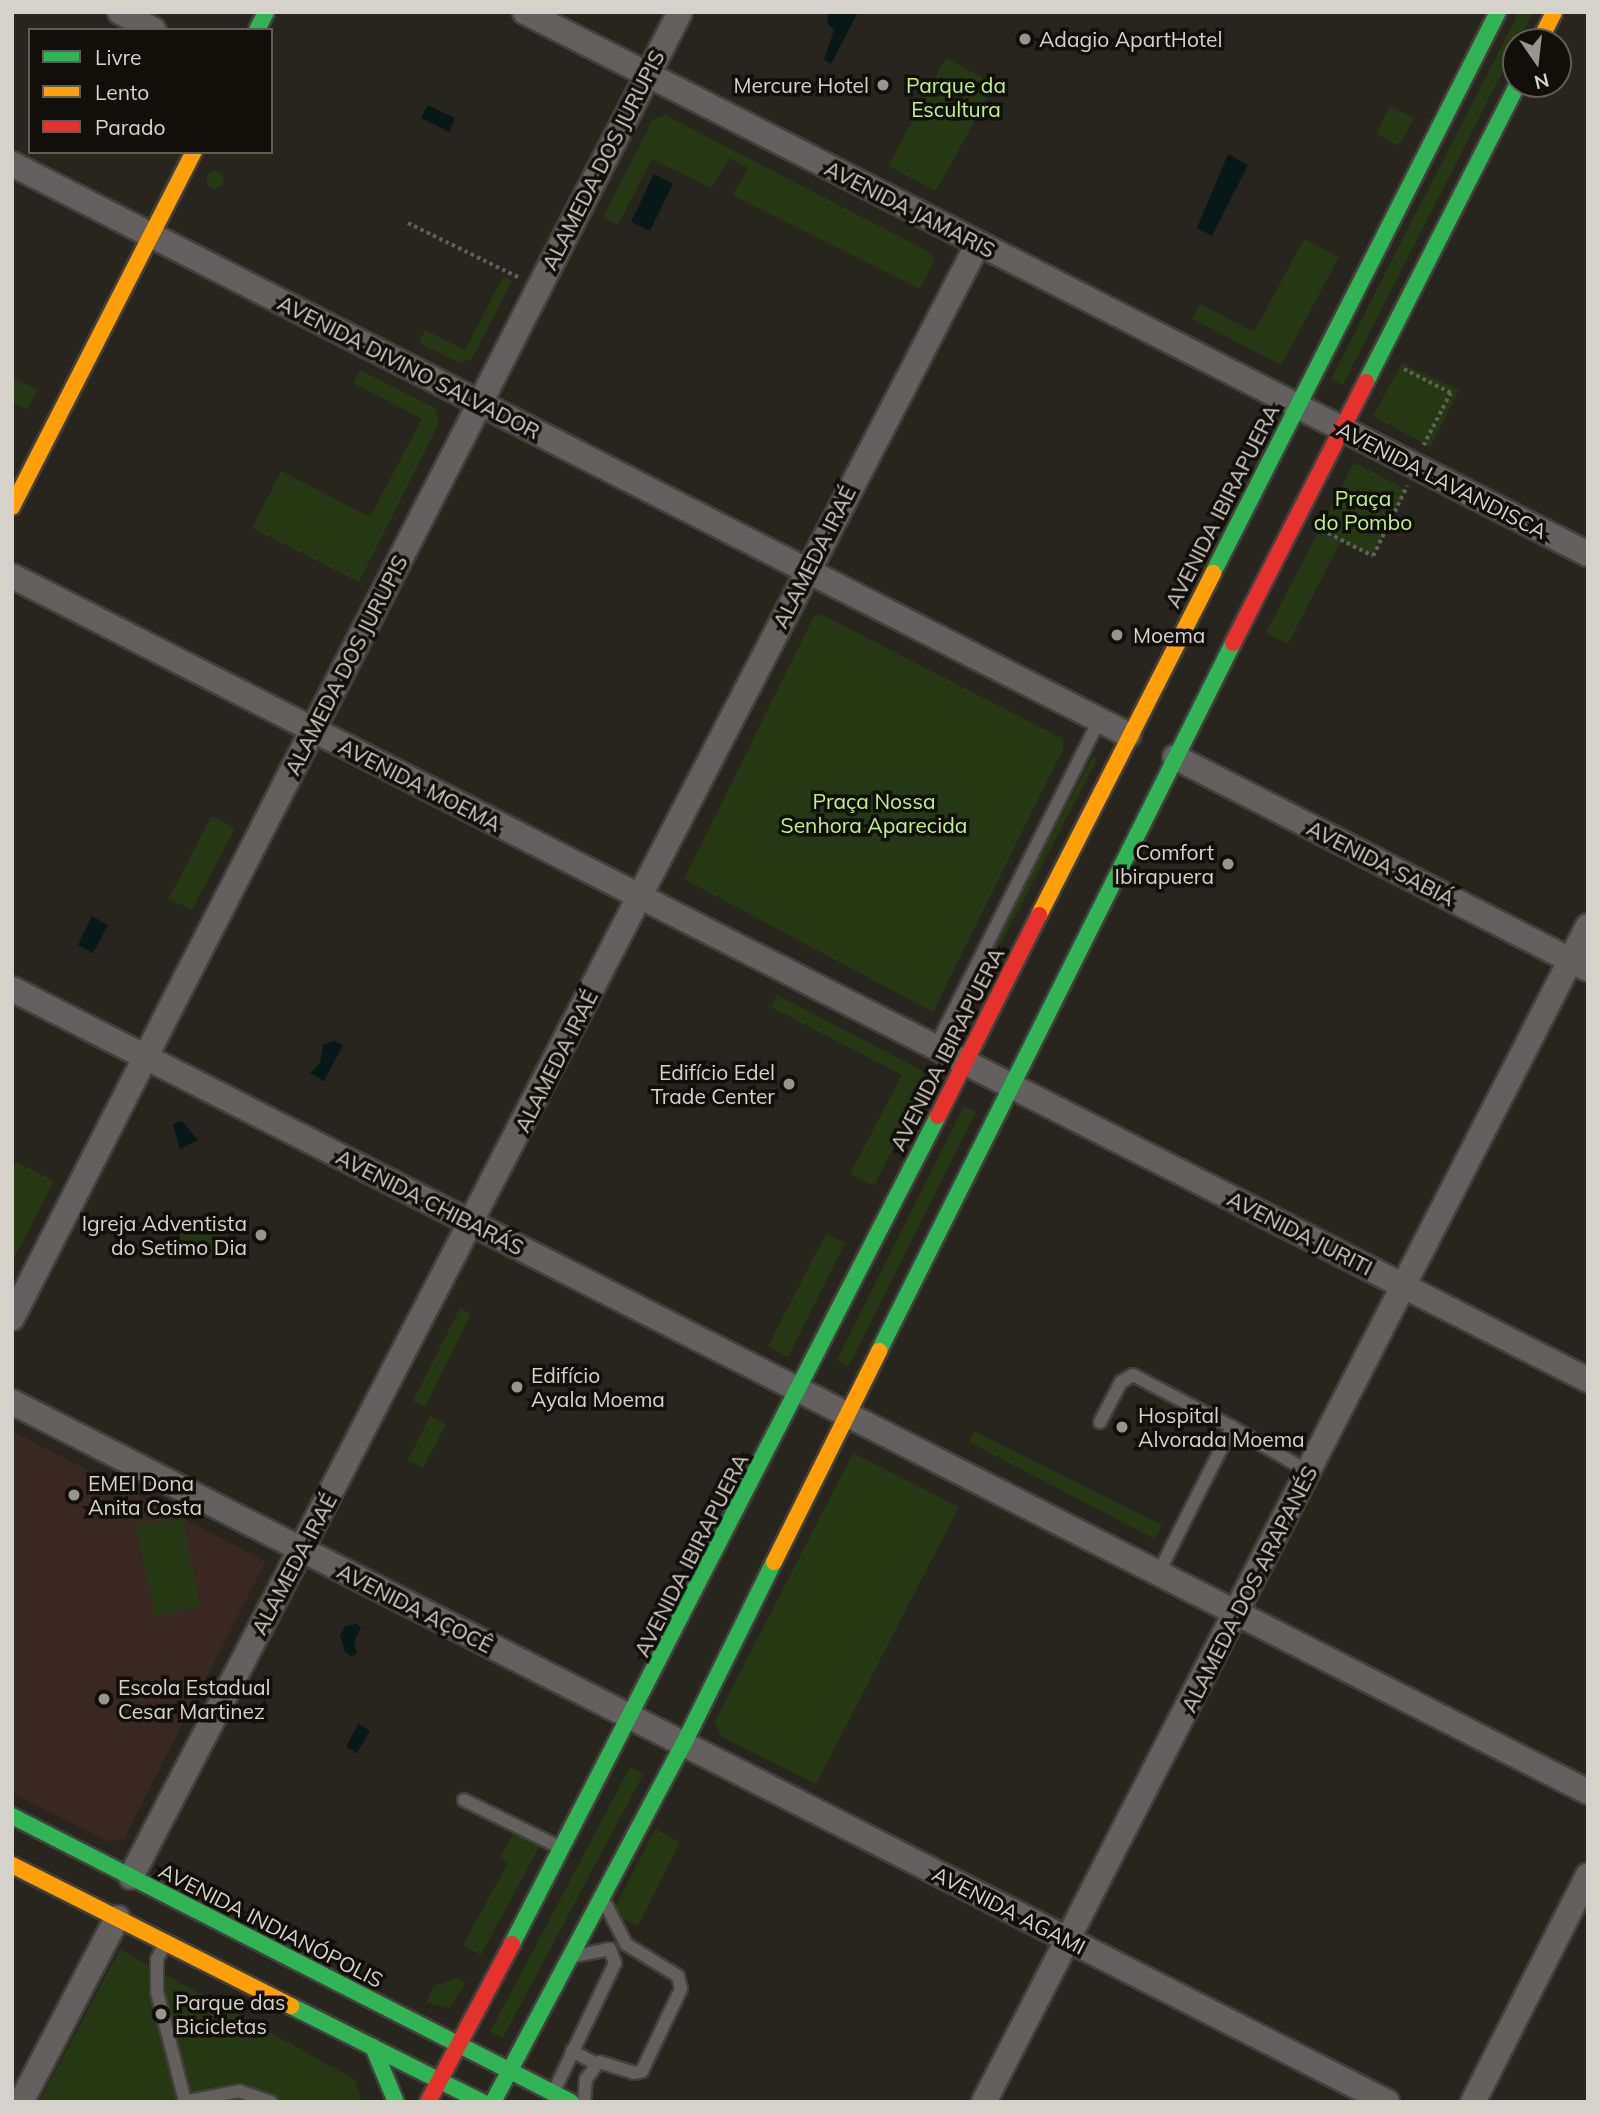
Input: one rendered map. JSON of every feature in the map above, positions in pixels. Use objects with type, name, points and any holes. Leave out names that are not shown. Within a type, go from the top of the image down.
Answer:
[{"type":"main road","points":[[258,28],[266,12]]},
{"type":"main road","name":"AVENIDA IBIRAPUERA","points":[[428,2102],[632,1718],[1498,12]]},
{"type":"main road","points":[[1546,28],[1554,12]]},
{"type":"main road","points":[[493,2102],[604,1898],[683,1745],[1175,757],[1511,98]]},
{"type":"main road","points":[[12,507],[193,154]]},
{"type":"main road","name":"AVENIDA INDIANÓPOLIS","points":[[12,1816],[571,2102]]},
{"type":"main road","points":[[12,1865],[482,2102]]},
{"type":"main road","points":[[373,2047],[396,2102]]},
{"type":"street","points":[[120,12],[150,28]]},
{"type":"street","name":"AVENIDA JAMARIS","points":[[525,12],[1297,405]]},
{"type":"street","name":"ALAMEDA DOS JURUPIS","points":[[12,1318],[680,12]]},
{"type":"street","name":"AVENIDA DIVINO SALVADOR","points":[[12,164],[806,571]]},
{"type":"street","name":"ALAMEDA IRAÉ","points":[[131,1877],[472,1224],[806,571],[978,244]]},
{"type":"street","name":"AVENIDA LAVANDISCA","points":[[1297,405],[1588,554]]},
{"type":"street","points":[[806,571],[1129,735]]},
{"type":"street","name":"AVENIDA MOEMA","points":[[12,576],[641,897]]},
{"type":"street","name":"AVENIDA SABIÁ","points":[[1175,757],[1579,964]]},
{"type":"street","points":[[641,897],[1012,1085]]},
{"type":"street","name":"ALAMEDA DOS ARAPANÉS","points":[[984,2102],[1405,1286],[1579,964],[1588,926]]},
{"type":"street","name":"AVENIDA CHIBARÁS","points":[[12,989],[1588,1792]]},
{"type":"street","name":"AVENIDA JURITI","points":[[1012,1085],[1588,1380]]},
{"type":"street","name":"AVENIDA AÇOCÊ","points":[[12,1402],[632,1718]]},
{"type":"street","name":"AVENIDA AGAMI","points":[[632,1718],[1387,2102]]},
{"type":"street","points":[[1473,2102],[1588,1875]]},
{"type":"street","points":[[21,2102],[117,1918]]},
{"type":"lane","name":"AVENIDA IBIRAPUERA","points":[[936,1046],[1099,721]]},
{"type":"lane","points":[[1100,1422],[1121,1382],[1133,1375],[1232,1427],[1309,1472]]},
{"type":"lane","points":[[1158,1574],[1232,1427]]},
{"type":"lane","points":[[464,1800],[562,1849]]},
{"type":"lane","points":[[572,2051],[596,2064],[610,2062],[634,2073],[642,2071],[681,1989],[678,1976],[635,1954],[619,1935],[604,1898]]},
{"type":"lane","points":[[572,1957],[610,1949],[619,1935]]},
{"type":"lane","points":[[166,1942],[157,1959],[157,1992],[184,2101],[239,2091],[271,2102]]},
{"type":"lane","points":[[554,2093],[611,1973],[615,1957],[610,1949]]},
{"type":"lane","points":[[584,2102],[586,2079],[596,2064]]},
{"type":"path","points":[[408,223],[538,287]]},
{"type":"path","points":[[1402,368],[1451,393],[1419,454]]},
{"type":"path","points":[[1311,524],[1373,556],[1408,484]]},
{"type":"shaded area","points":[[829,12],[858,12],[831,64],[824,60],[834,30],[827,23]]},
{"type":"shaded area","points":[[428,105],[455,118],[449,132],[421,118]]},
{"type":"shaded area","points":[[1228,154],[1248,165],[1212,236],[1197,228]]},
{"type":"shaded area","points":[[654,174],[673,184],[650,231],[631,222]]},
{"type":"shaded area","points":[[92,916],[108,925],[93,953],[78,945]]},
{"type":"shaded area","points":[[334,1041],[343,1045],[324,1081],[310,1073],[320,1063],[323,1045]]},
{"type":"shaded area","points":[[182,1121],[198,1140],[180,1149],[173,1124]]},
{"type":"shaded area","points":[[12,1431],[266,1561],[124,1839],[110,1842],[12,1793]]},
{"type":"shaded area","points":[[356,1624],[361,1627],[354,1642],[357,1653],[352,1656],[345,1652],[340,1636],[345,1626]]},
{"type":"shaded area","points":[[358,1724],[370,1731],[357,1753],[346,1747]]},
{"type":"green space","points":[[1519,12],[1533,12],[1525,28],[1511,28]]},
{"type":"green space","points":[[1502,45],[1502,73],[1343,385],[1331,379]]},
{"type":"green space","name":"Parque da Escultura","points":[[946,58],[995,84],[936,191],[888,166]]},
{"type":"green space","points":[[1390,106],[1414,118],[1399,146],[1376,134]]},
{"type":"green space","points":[[665,115],[931,253],[934,261],[920,289],[732,195],[749,168],[729,158],[711,188],[652,159],[618,225],[603,217],[653,119]]},
{"type":"green space","points":[[211,171],[219,171],[224,180],[222,187],[211,189],[206,184],[206,176]]},
{"type":"green space","points":[[1304,239],[1339,257],[1281,365],[1192,319],[1200,304],[1254,332]]},
{"type":"green space","points":[[503,277],[512,281],[472,359],[460,363],[419,343],[425,330],[465,350]]},
{"type":"green space","name":"Praça do Pombo","points":[[1402,363],[1459,390],[1430,447],[1373,416]]},
{"type":"green space","points":[[360,370],[435,408],[439,423],[359,582],[252,528],[281,471],[370,517],[422,419],[353,383]]},
{"type":"green space","points":[[12,377],[38,390],[27,410],[12,402]]},
{"type":"green space","name":"Praça do Pombo","points":[[1354,462],[1406,490],[1373,557],[1341,541],[1288,644],[1266,633]]},
{"type":"green space","name":"Praça Nossa Senhora Aparecida","points":[[821,614],[1063,739],[1063,749],[933,1012],[684,879],[814,616]]},
{"type":"green space","points":[[1093,756],[1098,758],[959,1024],[954,1022]]},
{"type":"green space","points":[[211,816],[235,828],[192,910],[169,899]]},
{"type":"green space","points":[[777,995],[923,1071],[925,1085],[874,1186],[850,1174],[902,1075],[771,1007]]},
{"type":"green space","points":[[964,1106],[976,1112],[849,1366],[837,1360]]},
{"type":"green space","points":[[16,1162],[54,1181],[12,1263],[12,1169]]},
{"type":"green space","points":[[189,1220],[222,1237],[211,1258],[178,1240]]},
{"type":"green space","points":[[826,1234],[845,1243],[788,1357],[768,1346]]},
{"type":"green space","points":[[460,1308],[471,1314],[425,1407],[413,1401]]},
{"type":"green space","points":[[430,1416],[446,1424],[423,1468],[408,1460]]},
{"type":"green space","points":[[974,1431],[1162,1525],[1155,1539],[969,1442]]},
{"type":"green space","points":[[853,1453],[959,1507],[816,1784],[720,1736],[715,1721]]},
{"type":"green space","points":[[183,1518],[200,1607],[155,1616],[136,1525]]},
{"type":"green space","points":[[630,1767],[644,1773],[503,2038],[490,2032]]},
{"type":"green space","points":[[655,1829],[680,1842],[638,1926],[612,1913]]},
{"type":"green space","points":[[514,1831],[540,1845],[481,1955],[463,1945],[508,1863],[500,1858]]},
{"type":"green space","name":"Parque das Bicicletas","points":[[120,1949],[354,2079],[362,2102],[39,2102]]},
{"type":"green space","points":[[457,1978],[466,1983],[449,2008],[426,2002],[434,1986]]},
{"type":"traffic: fast","points":[[258,28],[266,12]]},
{"type":"traffic: fast","points":[[1213,573],[1498,12]]},
{"type":"traffic: fast","points":[[1366,382],[1511,98]]},
{"type":"traffic: fast","points":[[879,1351],[1233,643]]},
{"type":"traffic: fast","points":[[512,1944],[938,1116]]},
{"type":"traffic: fast","points":[[493,2102],[683,1745],[774,1562]]},
{"type":"traffic: fast","points":[[12,1816],[571,2102]]},
{"type":"traffic: fast","points":[[291,2006],[482,2102]]},
{"type":"traffic: fast","points":[[373,2047],[396,2102]]},
{"type":"traffic: slow","points":[[1546,28],[1554,12]]},
{"type":"traffic: slow","points":[[12,507],[193,154]]},
{"type":"traffic: slow","points":[[1039,915],[1213,573]]},
{"type":"traffic: slow","points":[[774,1562],[879,1351]]},
{"type":"traffic: slow","points":[[12,1865],[291,2006]]},
{"type":"traffic: jam","points":[[1233,643],[1366,382]]},
{"type":"traffic: jam","points":[[938,1116],[1039,915]]},
{"type":"traffic: jam","points":[[428,2102],[512,1944]]},
{"type":"place","name":"Adagio ApartHotel","points":[[1025,39]]},
{"type":"place","name":"Mercure Hotel","points":[[883,85]]},
{"type":"place","name":"Moema","points":[[1117,635]]},
{"type":"place","name":"Comfort Ibirapuera","points":[[1228,864]]},
{"type":"place","name":"Edifício Edel Trade Center","points":[[789,1084]]},
{"type":"place","name":"Igreja Adventista do Setimo Dia","points":[[261,1235]]},
{"type":"place","name":"Edifício Ayala Moema","points":[[517,1387]]},
{"type":"place","name":"Hospital Alvorada Moema","points":[[1122,1427]]},
{"type":"place","name":"EMEI Dona Anita Costa","points":[[74,1495]]},
{"type":"place","name":"Escola Estadual Cesar Martinez","points":[[104,1699]]},
{"type":"place","name":"Parque das Bicicletas","points":[[161,2014]]}]
